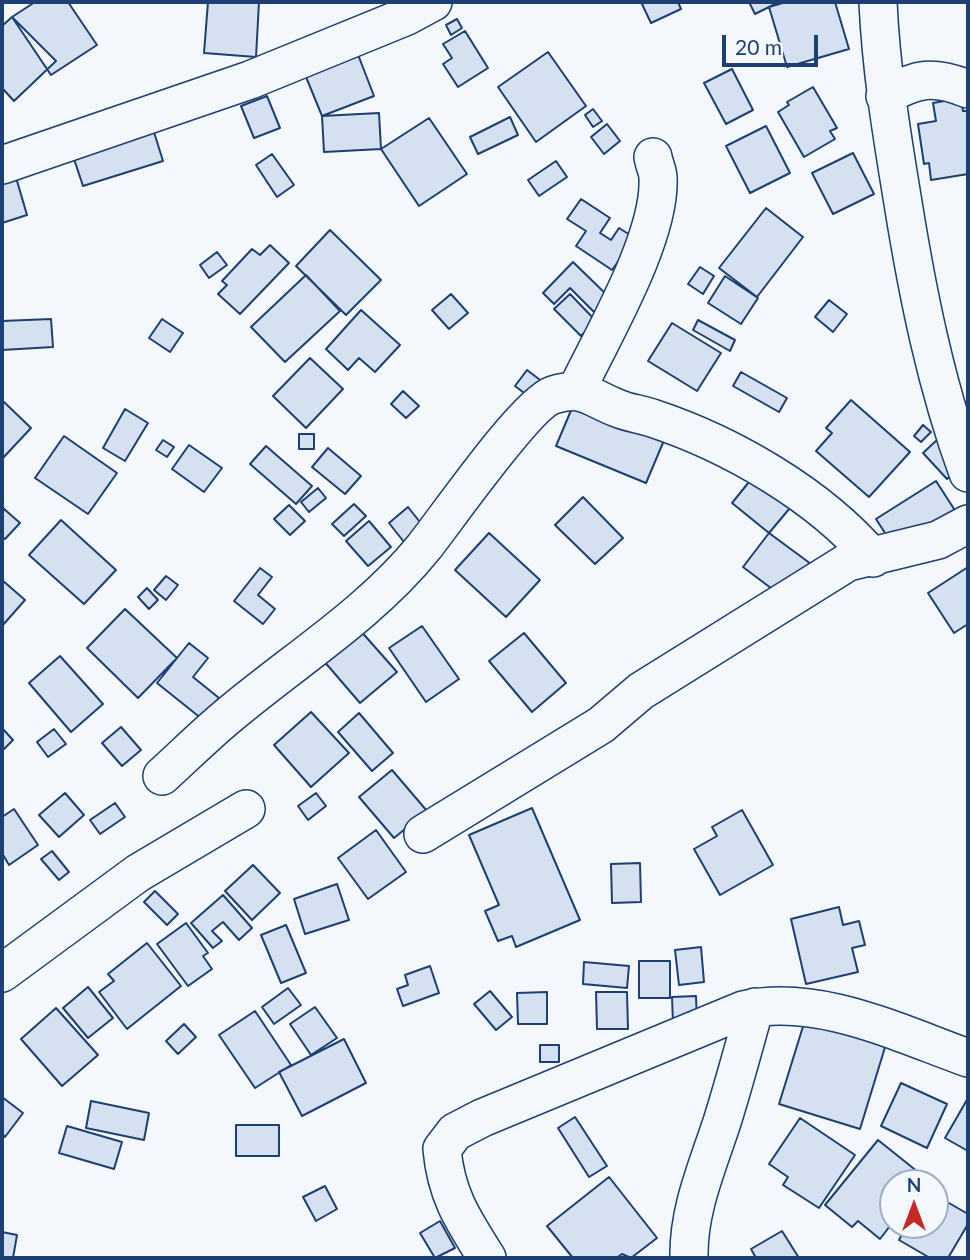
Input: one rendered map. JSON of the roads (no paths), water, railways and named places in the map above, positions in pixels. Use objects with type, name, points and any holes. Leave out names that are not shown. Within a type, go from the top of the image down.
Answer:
[{"type":"street","points":[[2,165],[250,80],[407,16],[433,2]]},
{"type":"street","points":[[878,2],[885,96],[918,292],[944,405],[968,473]]},
{"type":"street","points":[[885,96],[909,82],[922,80],[946,80],[968,89]]},
{"type":"street","points":[[577,389],[637,267],[653,214],[658,177],[653,157]]},
{"type":"street","points":[[162,776],[227,717],[372,600],[421,550],[526,416],[550,396],[577,389],[618,409],[653,418],[736,455],[779,479],[854,536],[873,558]]},
{"type":"street","points":[[423,834],[601,725],[641,691],[848,562],[938,540],[968,524]]},
{"type":"street","points":[[2,973],[138,873],[246,809]]},
{"type":"street","points":[[488,1258],[457,1210],[445,1180],[442,1149],[455,1132],[482,1118],[755,1007],[798,1006],[830,1012],[968,1058]]},
{"type":"street","points":[[689,1258],[689,1234],[697,1194],[735,1079],[755,1007]]}]
